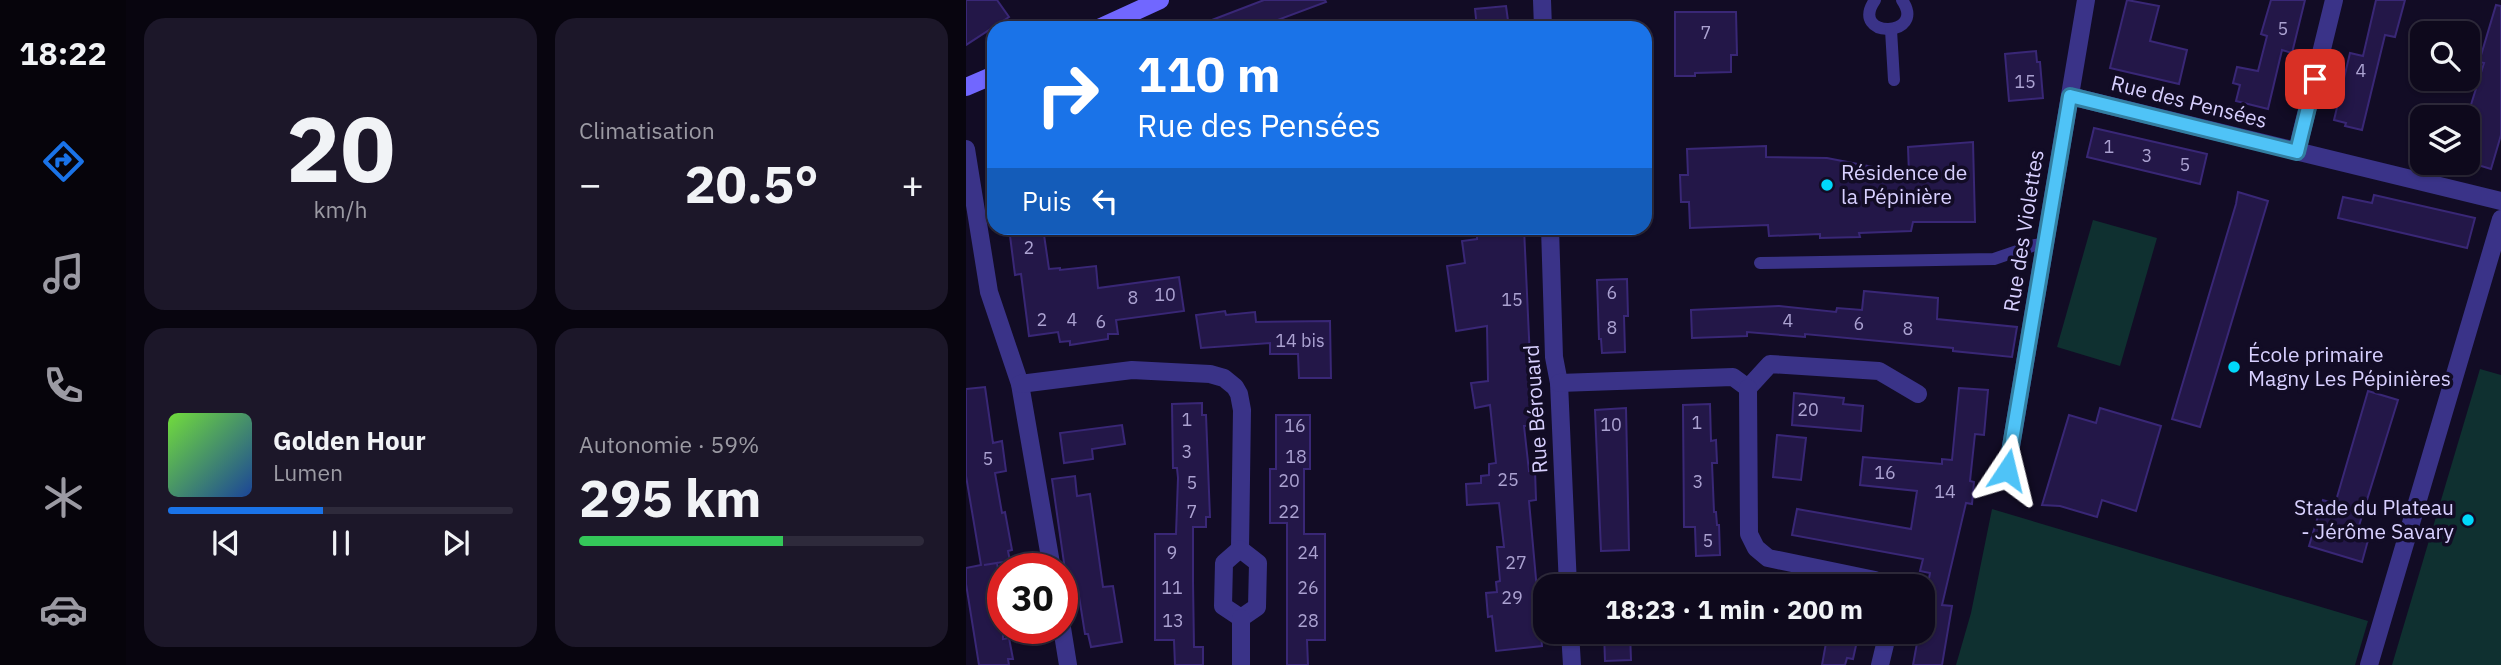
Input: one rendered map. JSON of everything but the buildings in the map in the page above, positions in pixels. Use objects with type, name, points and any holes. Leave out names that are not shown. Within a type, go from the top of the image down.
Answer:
[{"type":"main road","points":[[1115,21],[1160,0]]},
{"type":"main road","points":[[966,87],[987,78]]},
{"type":"street","points":[[1542,0],[1543,21]]},
{"type":"street","name":"Rue des Violettes","points":[[2007,470],[2086,0]]},
{"type":"street","points":[[2297,152],[2334,0]]},
{"type":"street","name":"Rue des Pensées","points":[[2070,96],[2501,201]]},
{"type":"street","points":[[966,149],[989,292],[1020,384],[1049,553]]},
{"type":"street","points":[[2370,665],[2501,219]]},
{"type":"street","name":"Rue Bérouard","points":[[1550,235],[1554,357],[1559,383],[1567,574]]},
{"type":"street","points":[[1846,574],[1768,558],[1756,548],[1749,534],[1748,388],[1770,364],[1879,371],[1917,394]]},
{"type":"street","points":[[1020,384],[1132,370],[1202,373],[1224,378],[1239,394],[1242,411],[1240,549],[1224,563],[1223,606],[1241,618]]},
{"type":"street","points":[[1559,383],[1733,377],[1748,388]]},
{"type":"street","points":[[1240,549],[1258,563],[1258,607],[1241,618]]},
{"type":"street","points":[[1241,618],[1241,665]]},
{"type":"street","points":[[1065,644],[1068,665]]},
{"type":"street","points":[[1571,644],[1572,665]]},
{"type":"street","points":[[1880,665],[1885,644]]},
{"type":"lane","points":[[1875,0],[1871,6],[1871,19],[1878,28],[1891,30],[1904,21],[1906,10],[1902,0]]},
{"type":"lane","points":[[1891,30],[1894,80]]},
{"type":"lane","points":[[1760,263],[1994,259],[2045,244]]},
{"type":"green space","points":[[2093,220],[2157,238],[2120,366],[2057,347]]},
{"type":"green space","name":"Stade du Plateau - Jérôme Savary","points":[[2480,369],[2501,375],[2501,665],[2392,665]]},
{"type":"green space","points":[[1992,509],[2368,621],[2355,665],[1956,665],[1971,613]]},
{"type":"place","name":"Résidence de la Pépinière","points":[[1827,185]]},
{"type":"place","name":"École primaire Magny Les Pépinières","points":[[2234,367]]},
{"type":"place","name":"Stade du Plateau - Jérôme Savary","points":[[2468,520]]},
{"type":"route","points":[[2007,470],[2070,96],[2297,152],[2315,79]]}]
